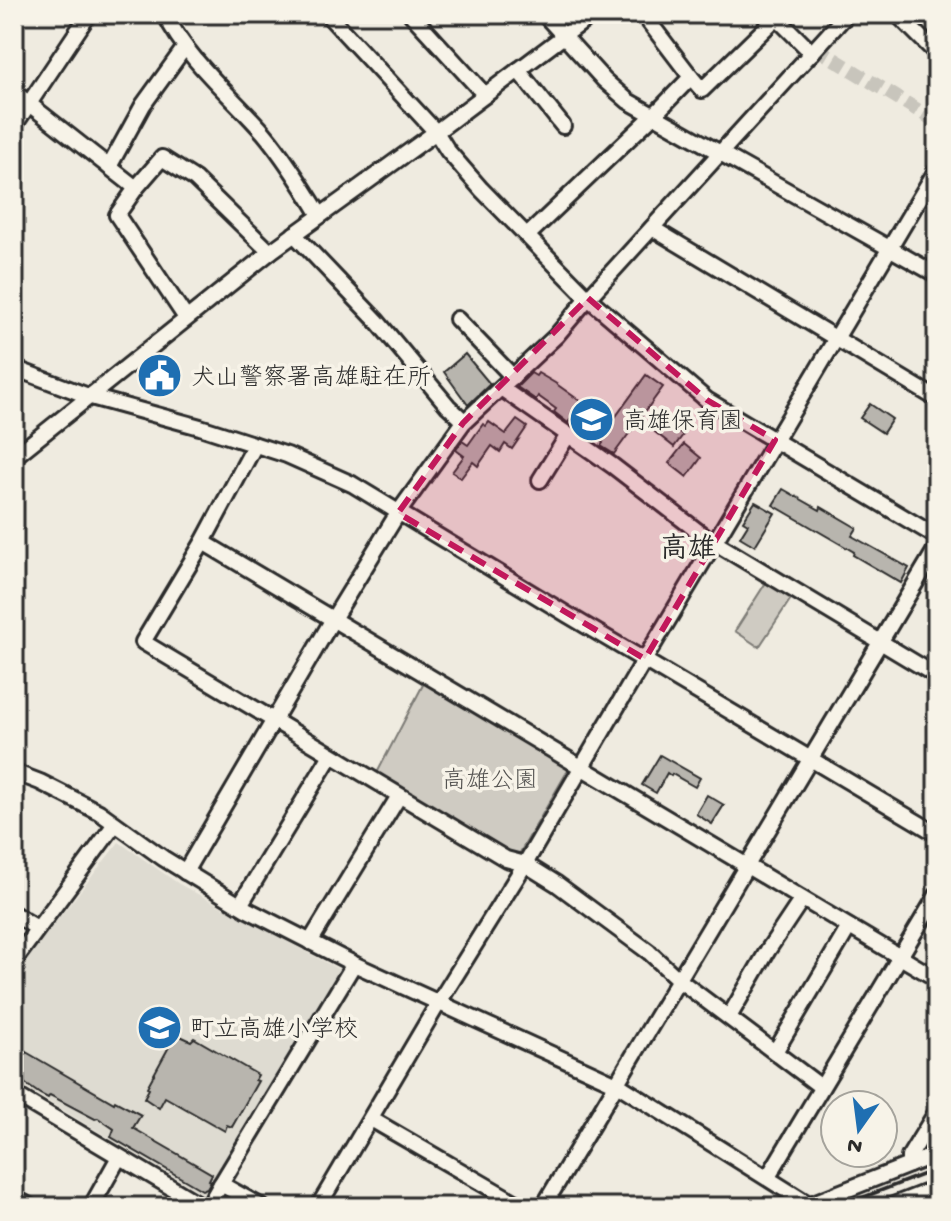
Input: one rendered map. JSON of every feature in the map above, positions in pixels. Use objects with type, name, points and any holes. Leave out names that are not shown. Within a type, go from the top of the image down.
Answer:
[{"type":"street","points":[[14,126],[89,14]]},
{"type":"street","points":[[165,14],[185,47],[267,136],[320,215]]},
{"type":"street","points":[[327,14],[436,132],[481,189],[588,298],[707,400],[937,537]]},
{"type":"street","points":[[411,14],[485,95]]},
{"type":"street","points":[[544,14],[616,92],[937,275]]},
{"type":"street","points":[[14,457],[270,252],[593,14]]},
{"type":"street","points":[[643,14],[702,90],[778,16],[812,53]]},
{"type":"street","points":[[185,872],[398,513],[464,421],[556,336],[847,14]]},
{"type":"street","points":[[897,14],[937,54]]},
{"type":"street","points":[[109,167],[143,105],[185,47]]},
{"type":"street","points":[[518,70],[563,126]]},
{"type":"street","points":[[527,236],[691,77]]},
{"type":"street","points":[[14,92],[136,188]]},
{"type":"street","points":[[186,318],[117,215],[162,158],[195,179],[270,252]]},
{"type":"street","points":[[318,1207],[937,169]]},
{"type":"street","points":[[652,228],[937,399]]},
{"type":"street","points":[[294,234],[377,321],[464,421]]},
{"type":"street","points":[[457,319],[513,377]]},
{"type":"street","points":[[14,368],[91,397],[287,455],[352,484],[937,834]]},
{"type":"street","points":[[501,388],[613,466],[715,543],[937,676]]},
{"type":"street","points":[[540,480],[568,435]]},
{"type":"street","points":[[255,445],[203,542],[143,642],[506,859],[525,864],[557,884],[821,1087]]},
{"type":"street","points":[[203,542],[937,979]]},
{"type":"street","points":[[543,1207],[937,547]]},
{"type":"street","points":[[240,905],[331,755]]},
{"type":"street","points":[[14,772],[99,812],[185,872],[310,942],[617,1084],[768,1177],[808,1206],[937,1154]]},
{"type":"street","points":[[310,942],[399,796]]},
{"type":"street","points":[[14,961],[115,824]]},
{"type":"street","points":[[768,1177],[937,895]]},
{"type":"street","points":[[729,1017],[802,899]]},
{"type":"street","points":[[14,914],[37,928]]},
{"type":"street","points":[[775,1052],[849,927]]},
{"type":"street","points":[[14,1094],[206,1207],[354,964]]},
{"type":"street","points":[[909,1165],[909,1157],[937,1111]]},
{"type":"street","points":[[371,1119],[523,1207]]},
{"type":"street","points":[[91,1207],[119,1157]]},
{"type":"street","points":[[221,1184],[262,1207]]},
{"type":"street","points":[[888,1207],[937,1188]]},
{"type":"street","points":[[14,1197],[31,1207]]},
{"type":"highlighted area","points":[[588,298],[707,400],[775,440],[645,659],[398,513],[463,423]]},
{"type":"shaded area","name":"町立高雄小学校","points":[[119,842],[179,884],[340,970],[205,1195],[14,1081],[14,975]]},
{"type":"green space","points":[[767,581],[792,597],[759,647],[735,631]]},
{"type":"green space","name":"高雄公園","points":[[425,681],[571,765],[518,856],[377,773]]},
{"type":"building","points":[[465,354],[490,384],[468,405],[444,372]]},
{"type":"building","points":[[531,373],[536,376],[538,373],[555,383],[611,423],[646,375],[663,387],[614,454],[570,420],[568,423],[538,396],[536,400],[517,387]]},
{"type":"building","points":[[870,404],[892,419],[883,433],[860,418]]},
{"type":"building","points":[[517,420],[527,427],[512,449],[505,444],[500,452],[492,446],[478,466],[473,462],[461,478],[452,472],[464,456],[456,450],[462,441],[468,445],[483,424],[486,426],[489,422],[506,434]]},
{"type":"building","points":[[664,421],[683,435],[674,447],[655,432]]},
{"type":"building","points":[[684,444],[701,458],[687,477],[669,463]]},
{"type":"building","points":[[783,489],[857,528],[852,536],[909,568],[901,583],[773,505]]},
{"type":"building","points":[[755,502],[775,513],[755,546],[740,537],[748,524],[743,521]]},
{"type":"building","points":[[660,755],[700,778],[695,787],[667,773],[656,793],[642,785]]},
{"type":"building","points":[[707,795],[724,805],[712,824],[696,814]]},
{"type":"building","points":[[176,1034],[191,1041],[194,1038],[258,1075],[255,1080],[258,1081],[232,1127],[227,1125],[225,1131],[165,1097],[159,1108],[144,1098]]},
{"type":"building","points":[[14,1045],[114,1103],[141,1115],[133,1128],[212,1174],[207,1188],[202,1190],[111,1137],[114,1129],[98,1118],[50,1095],[48,1098],[17,1078],[20,1073],[14,1070]]},
{"type":"tunnel","points":[[816,48],[937,122]]},
{"type":"railway","points":[[838,1207],[937,1169]]},
{"type":"place","name":"犬山警察署高雄駐在所","points":[[160,376]]},
{"type":"place","name":"高雄保育園","points":[[592,420]]},
{"type":"place","name":"町立高雄小学校","points":[[159,1028]]},
{"type":"district","name":"高雄","points":[[688,546]]}]
